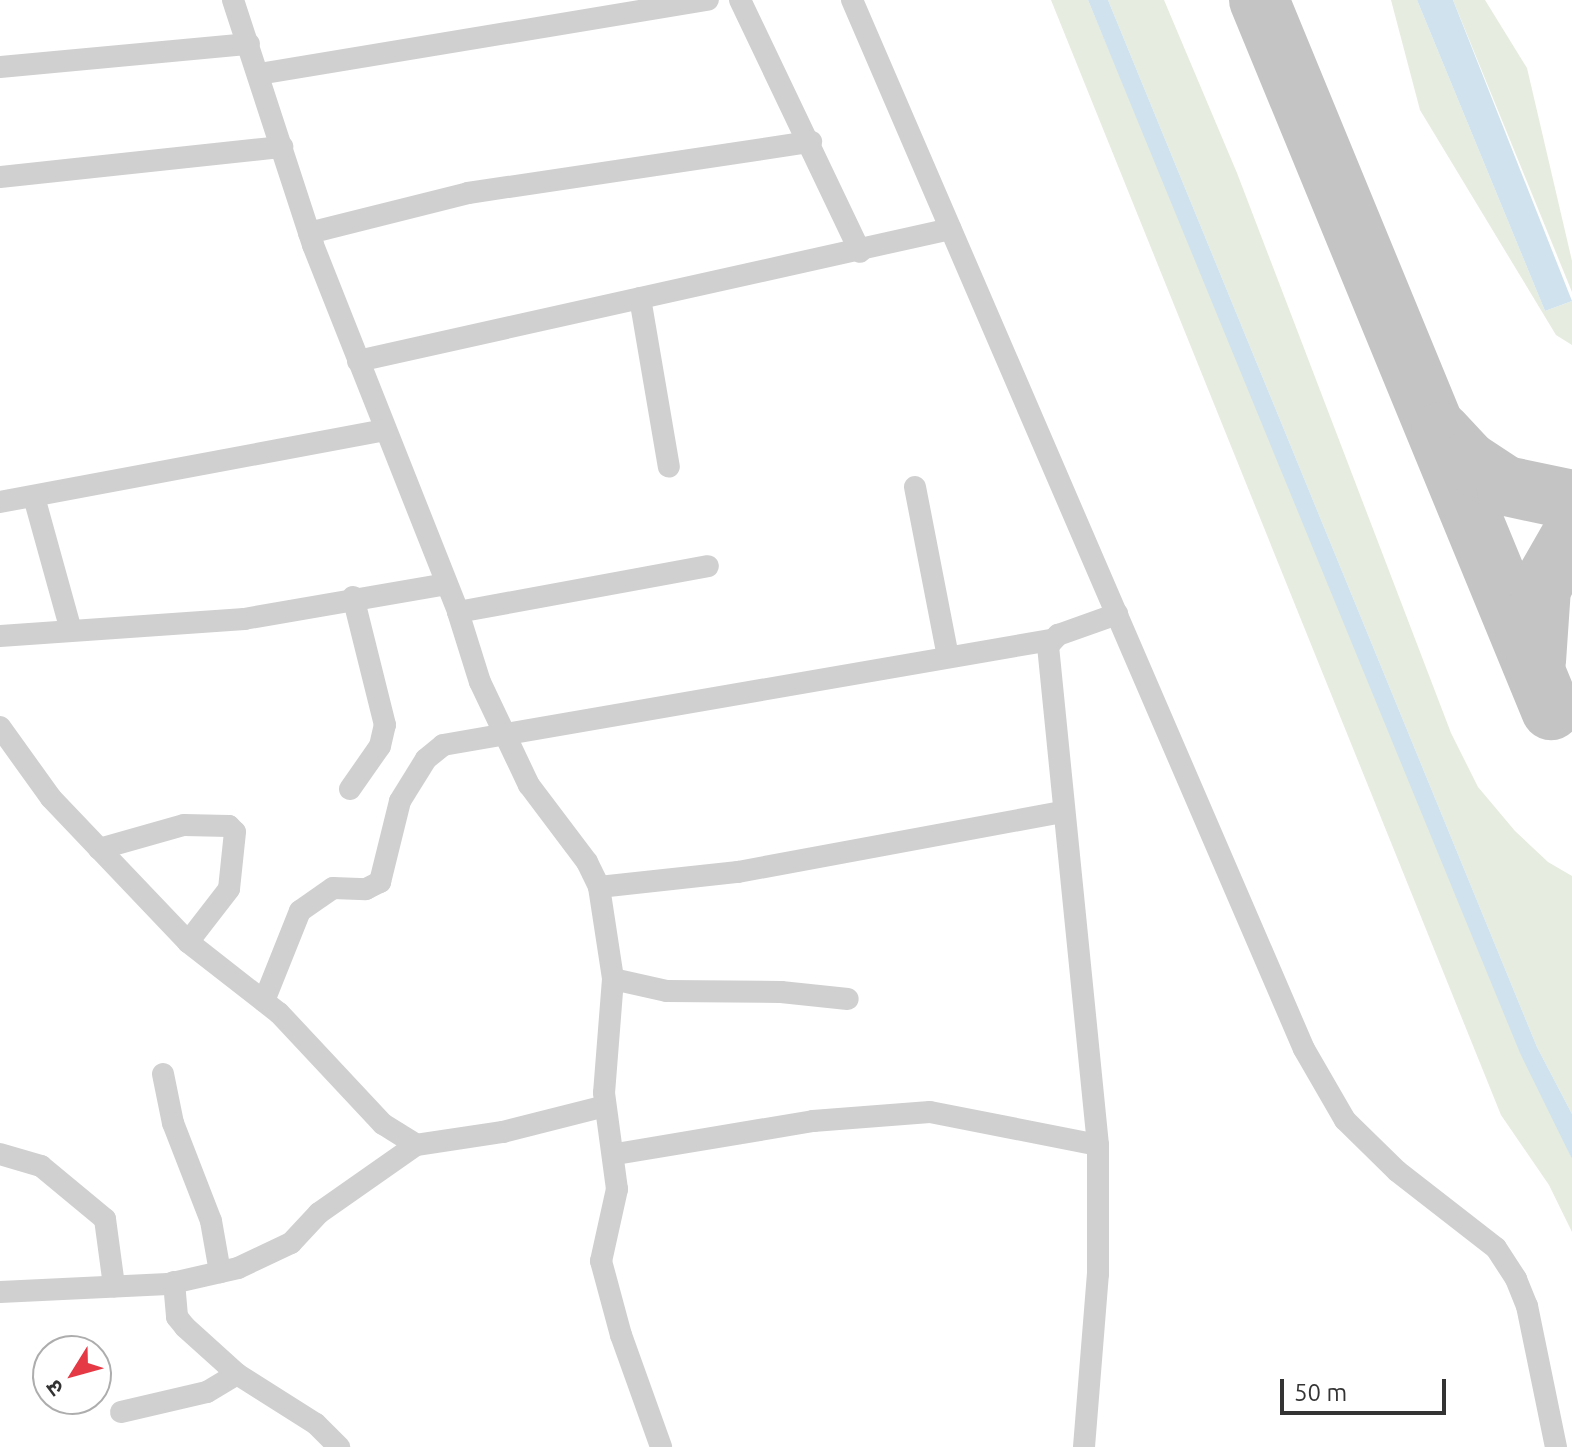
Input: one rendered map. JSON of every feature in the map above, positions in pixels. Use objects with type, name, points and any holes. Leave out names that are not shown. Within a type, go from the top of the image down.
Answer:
[{"type":"street","points":[[233,0],[309,233],[458,612],[503,737],[529,785],[599,887],[613,979],[605,1106],[616,1154],[617,1189],[601,1261],[614,1314],[661,1447]]},
{"type":"street","points":[[259,74],[708,0]]},
{"type":"street","points":[[740,0],[811,142],[860,252]]},
{"type":"street","points":[[852,0],[1304,1049],[1345,1120],[1397,1171],[1496,1248],[1516,1279],[1527,1306],[1556,1447]]},
{"type":"street","points":[[0,67],[249,44]]},
{"type":"street","points":[[309,233],[468,193],[811,142]]},
{"type":"street","points":[[0,177],[282,147]]},
{"type":"street","points":[[358,361],[860,252],[950,229]]},
{"type":"street","points":[[640,298],[669,467]]},
{"type":"street","points":[[0,502],[384,430]]},
{"type":"street","points":[[915,487],[948,656]]},
{"type":"street","points":[[34,497],[70,627]]},
{"type":"street","points":[[458,612],[708,566]]},
{"type":"street","points":[[0,636],[70,627],[244,619],[353,597],[446,584]]},
{"type":"street","points":[[350,789],[380,746],[385,725],[353,597]]},
{"type":"street","points":[[264,1001],[300,911],[333,888],[366,889],[380,882],[400,801],[432,750],[1050,640],[1117,614]]},
{"type":"street","points":[[1050,640],[1062,812],[1098,1145],[1098,1274],[1084,1447]]},
{"type":"street","points":[[0,727],[36,781],[188,942],[264,1001],[383,1124],[416,1145]]},
{"type":"street","points":[[599,887],[738,872],[1062,812]]},
{"type":"street","points":[[99,849],[184,825],[229,826],[235,832],[229,889],[188,942]]},
{"type":"street","points":[[613,979],[667,991],[781,992],[848,999]]},
{"type":"street","points":[[163,1074],[173,1123],[211,1221],[220,1272]]},
{"type":"street","points":[[0,1292],[174,1282],[220,1272],[279,1251],[352,1188],[416,1145],[503,1132],[605,1106]]},
{"type":"street","points":[[616,1154],[813,1121],[930,1112],[1098,1145]]},
{"type":"street","points":[[0,1154],[41,1166],[105,1219],[114,1286]]},
{"type":"street","points":[[174,1282],[180,1322],[237,1374],[316,1424],[339,1447]]},
{"type":"street","points":[[121,1412],[207,1392],[237,1374]]},
{"type":"shaded area","points":[[1051,0],[1088,0],[1572,1159],[1572,1232],[1549,1185],[1501,1115]]},
{"type":"shaded area","points":[[1108,0],[1164,0],[1237,173],[1451,733],[1478,787],[1515,831],[1548,862],[1572,876],[1572,1114],[1537,1047]]},
{"type":"shaded area","points":[[1391,0],[1417,0],[1545,311],[1572,301],[1572,345],[1556,335],[1420,110]]},
{"type":"shaded area","points":[[1453,0],[1485,0],[1527,68],[1572,261],[1572,292]]},
{"type":"water","points":[[1088,0],[1108,0],[1537,1047],[1572,1114],[1572,1159],[1520,1053]]},
{"type":"water","points":[[1417,0],[1453,0],[1572,301],[1545,311]]},
{"type":"taxiway","points":[[1259,0],[1551,710]]},
{"type":"taxiway","points":[[1441,432],[1468,461],[1506,486],[1572,500]]},
{"type":"taxiway","points":[[1536,661],[1541,588],[1572,534]]}]
